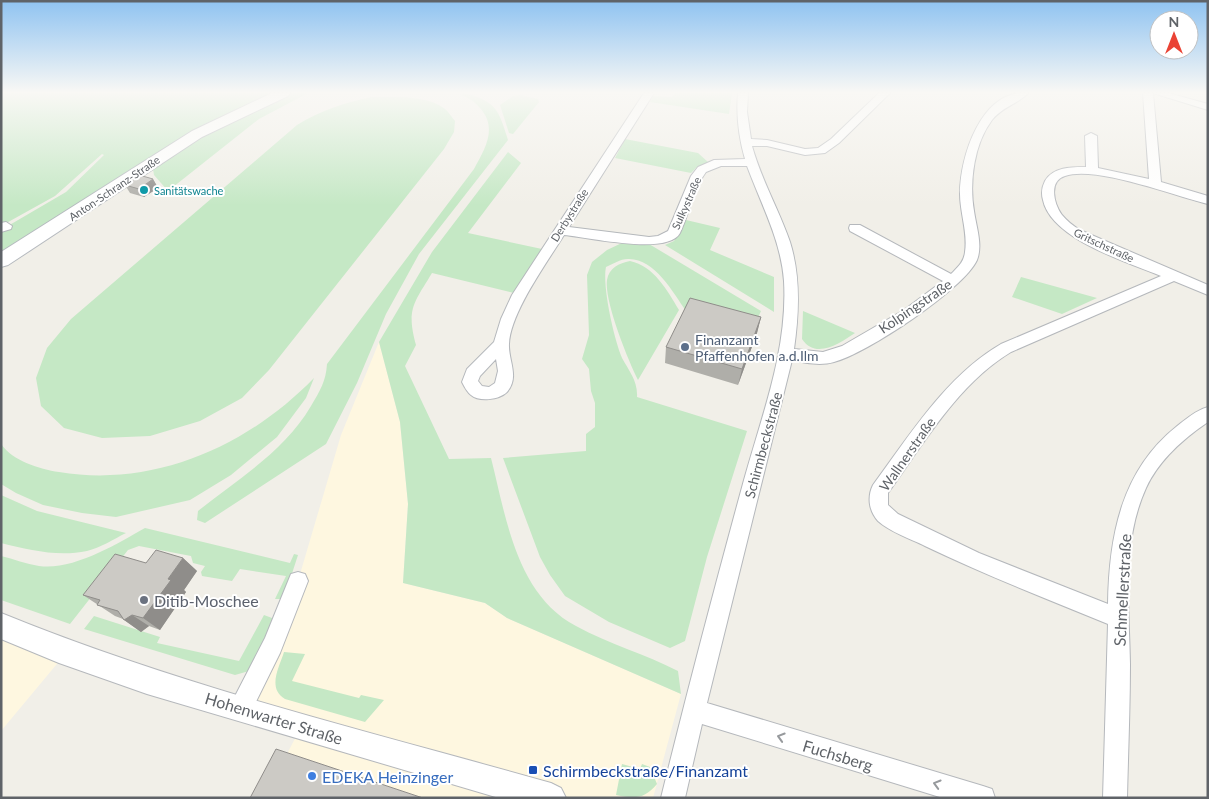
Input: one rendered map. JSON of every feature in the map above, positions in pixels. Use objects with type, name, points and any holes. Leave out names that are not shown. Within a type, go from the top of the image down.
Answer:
[{"type":"main road","name":"Anton-Schranz-Straße","points":[[1,261],[205,130]]},
{"type":"street","name":"Derbystraße","points":[[501,344],[505,326],[515,302],[625,130]]},
{"type":"street","name":"Schirmbeckstraße","points":[[673,798],[786,353],[791,304],[786,256],[781,234],[751,163],[744,142],[743,130]]},
{"type":"street","points":[[744,142],[767,142],[805,152],[821,151],[846,130]]},
{"type":"street","name":"Kolpingstraße","points":[[786,353],[812,357],[834,356],[923,304],[966,269],[971,256],[972,243],[966,204],[965,180],[979,137],[983,130]]},
{"type":"street","points":[[1151,130],[1155,185]]},
{"type":"street","points":[[1090,136],[1092,170]]},
{"type":"street","name":"Sulkystraße","points":[[560,230],[649,241],[666,238],[673,233],[697,176],[703,168],[713,163],[751,163]]},
{"type":"street","name":"Gritschstraße","points":[[1208,200],[1092,170],[1060,172],[1052,179],[1048,190],[1052,211],[1058,219],[1080,235],[1208,290]]},
{"type":"street","points":[[855,228],[953,281]]},
{"type":"street","name":"Wallnerstraße","points":[[1119,618],[972,559],[891,520],[880,511],[879,491],[941,406],[989,358],[1006,348],[1174,276]]},
{"type":"street","name":"Schmellerstraße","points":[[1115,798],[1119,585],[1124,531],[1137,487],[1157,454],[1170,440],[1208,413]]},
{"type":"street","points":[[241,708],[271,652],[298,581]]},
{"type":"street","name":"Hohenwarter Straße","points":[[1,626],[59,650],[147,681],[551,798]]},
{"type":"street","name":"Fuchsberg","points":[[694,710],[983,798]]},
{"type":"shaded area","points":[[379,342],[400,422],[408,504],[403,583],[485,603],[507,618],[681,694],[653,798],[264,798],[301,727],[241,708],[298,581],[341,435]]},
{"type":"shaded area","points":[[1,626],[66,653],[1,731]]},
{"type":"green space","points":[[1,130],[214,130],[1,256],[1,230],[66,192],[104,155],[102,154],[55,196],[1,226]]},
{"type":"green space","points":[[212,130],[245,130],[168,191],[154,175],[153,169],[163,160]]},
{"type":"green space","points":[[291,130],[454,130],[444,149],[269,370],[242,398],[200,421],[150,436],[102,438],[64,428],[41,406],[36,378],[47,348],[71,319]]},
{"type":"green space","points":[[505,130],[508,140],[419,254],[386,314],[357,383],[326,444],[205,523],[197,520],[198,511],[274,451],[300,422],[322,386],[327,364],[474,169],[482,154],[489,131]]},
{"type":"green space","points":[[508,130],[516,130],[513,134],[509,133]]},
{"type":"green space","points":[[625,139],[698,153],[708,162],[691,173],[615,158]]},
{"type":"green space","points":[[508,152],[521,163],[468,233],[542,249],[514,293],[432,273],[416,299],[412,323],[416,345],[405,366],[449,459],[491,458],[502,505],[517,552],[527,574],[540,595],[556,612],[576,626],[678,671],[681,694],[507,618],[485,603],[403,583],[408,504],[400,422],[379,342],[432,252]]},
{"type":"green space","points":[[686,220],[720,228],[710,250],[774,277],[774,312],[665,245],[674,241]]},
{"type":"green space","points":[[626,241],[649,244],[761,311],[757,320],[686,311],[669,286],[646,264],[628,259],[606,267],[607,299],[612,326],[622,358],[635,381],[637,397],[747,431],[707,557],[685,641],[670,648],[609,622],[565,596],[540,557],[503,458],[586,451],[586,434],[595,427],[595,403],[591,391],[589,369],[582,359],[589,335],[587,275],[592,262],[607,250]]},
{"type":"green space","points":[[630,261],[639,264],[653,273],[665,287],[679,310],[638,380],[613,316],[607,290],[607,280],[612,269]]},
{"type":"green space","points":[[1021,277],[1097,298],[1062,314],[1012,297]]},
{"type":"green space","points":[[803,311],[855,333],[828,348],[814,348],[802,339]]},
{"type":"green space","points":[[314,378],[306,398],[277,437],[231,475],[190,500],[116,517],[82,513],[43,505],[1,484],[1,444],[19,460],[43,469],[59,472],[95,475],[130,474],[164,467],[197,456],[229,442],[260,424]]},
{"type":"green space","points":[[1,495],[37,511],[126,533],[97,548],[76,553],[44,552],[1,543]]},
{"type":"green space","points":[[145,528],[290,563],[294,554],[298,555],[282,599],[275,599],[286,576],[240,569],[232,581],[202,576],[201,572],[205,566],[193,563],[191,556],[139,546],[128,550],[70,624],[1,600],[1,556],[39,566],[66,564],[94,555]]},
{"type":"green space","points":[[264,615],[272,618],[272,625],[249,671],[235,675],[84,629],[94,616],[160,637],[157,643],[239,661]]},
{"type":"green space","points":[[284,652],[305,654],[292,681],[359,698],[361,695],[384,700],[365,722],[285,699],[275,684],[277,671]]},
{"type":"green space","points":[[622,764],[640,769],[642,764],[650,767],[657,784],[648,793],[639,797],[616,795]]},
{"type":"building","points":[[139,175],[153,179],[139,189],[125,185]]},
{"type":"building","points":[[690,298],[761,317],[742,369],[666,347]]},
{"type":"building","points":[[156,550],[183,558],[168,579],[171,580],[143,618],[132,615],[124,620],[118,611],[97,605],[100,600],[83,595],[115,554],[146,563]]},
{"type":"building","name":"EDEKA Heinzinger","points":[[276,749],[423,798],[250,798]]},
{"type":"place","name":"Sanitätswache","points":[[144,190]]},
{"type":"place","name":"Finanzamt Pfaffenhofen a.d.Ilm","points":[[685,347]]},
{"type":"place","name":"Ditib-Moschee","points":[[144,600]]},
{"type":"place","name":"Schirmbeckstraße/Finanzamt","points":[[533,770]]},
{"type":"place","name":"EDEKA Heinzinger","points":[[312,776]]}]
